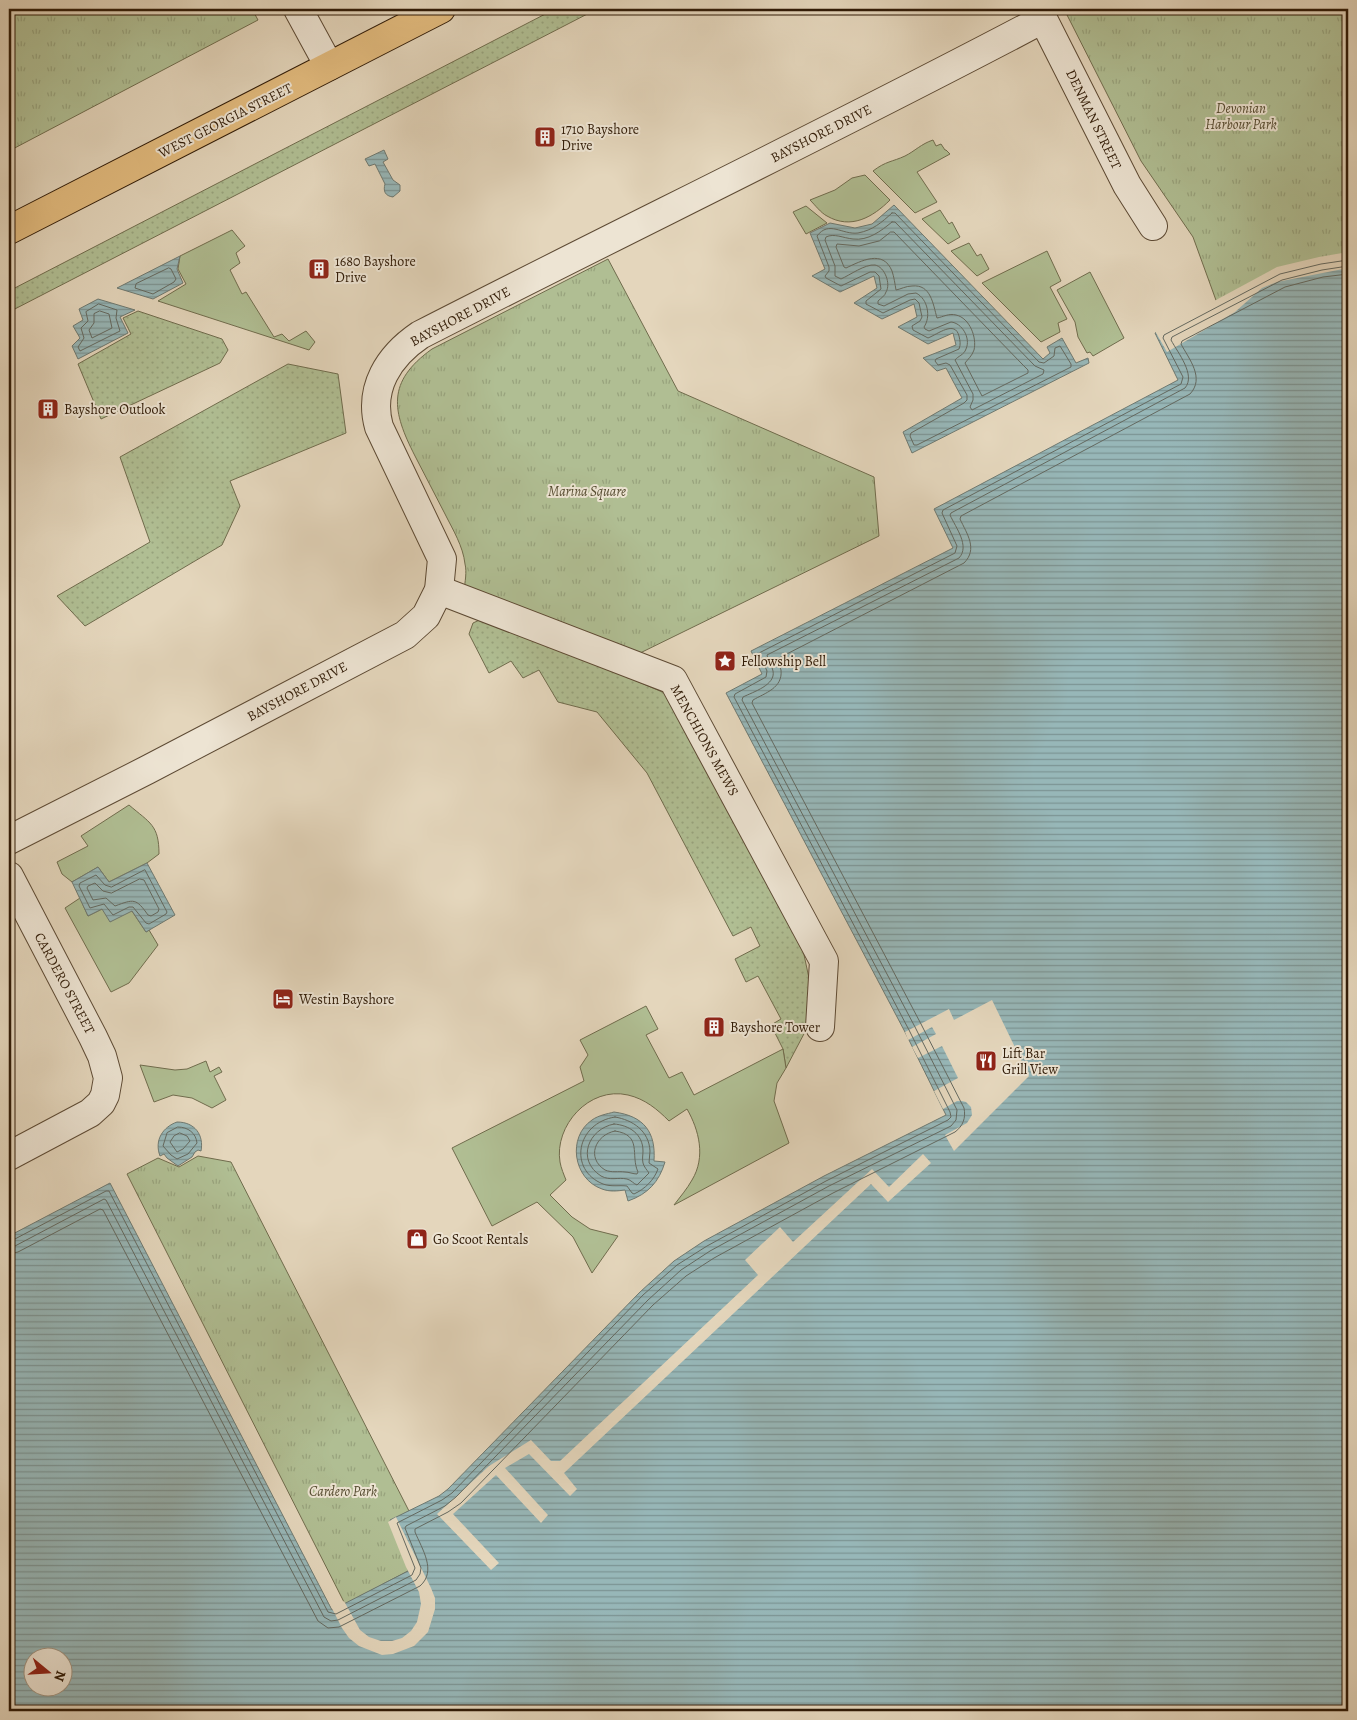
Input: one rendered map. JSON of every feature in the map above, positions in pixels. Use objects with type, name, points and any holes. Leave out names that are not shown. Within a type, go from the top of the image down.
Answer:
[{"type":"highway","name":"WEST GEORGIA STREET","points":[[9,230],[440,9]]},
{"type":"street","points":[[298,9],[329,66]]},
{"type":"street","name":"DENMAN STREET","points":[[1040,14],[1127,185],[1154,226]]},
{"type":"street","name":"BAYSHORE DRIVE","points":[[9,840],[405,635],[426,616],[440,590],[442,559],[379,427],[376,412],[377,394],[384,371],[390,361],[408,343],[575,255],[734,178],[1040,14]]},
{"type":"street","name":"MENCHIONS MEWS","points":[[440,590],[672,680],[824,962],[820,1028]]},
{"type":"street","name":"CARDERO STREET","points":[[9,876],[102,1056],[108,1078],[105,1095],[90,1113],[9,1156]]},
{"type":"green space","points":[[9,9],[252,9],[258,20],[9,151]]},
{"type":"green space","points":[[555,9],[597,9],[9,312],[9,291]]},
{"type":"green space","name":"Devonian Harbour Park","points":[[1064,9],[1348,9],[1348,254],[1217,303],[1193,237],[1141,161]]},
{"type":"green space","points":[[933,140],[936,146],[941,144],[950,154],[917,172],[937,202],[915,213],[873,171],[885,163],[905,156]]},
{"type":"green space","points":[[865,175],[890,200],[876,212],[861,220],[845,222],[836,220],[823,213],[810,200],[835,190],[852,178]]},
{"type":"green space","points":[[806,206],[827,223],[806,234],[793,212]]},
{"type":"green space","points":[[940,210],[949,224],[952,222],[960,237],[948,244],[922,219]]},
{"type":"green space","points":[[232,230],[245,246],[236,253],[240,263],[230,270],[242,294],[246,292],[274,337],[282,334],[289,341],[306,331],[315,342],[309,350],[158,301],[186,284],[178,269],[180,256]]},
{"type":"green space","points":[[969,243],[977,256],[981,254],[989,269],[977,276],[951,251]]},
{"type":"green space","points":[[1047,251],[1061,281],[1050,287],[1067,319],[1058,323],[1060,332],[1041,342],[982,283]]},
{"type":"green space","name":"Marina Square","points":[[608,259],[678,391],[874,477],[879,536],[636,655],[464,590],[466,567],[460,544],[407,440],[398,411],[400,385],[417,361],[432,349]]},
{"type":"green space","points":[[1090,272],[1124,338],[1093,356],[1090,352],[1087,353],[1078,337],[1075,322],[1057,290]]},
{"type":"green space","points":[[138,311],[222,339],[228,350],[220,363],[101,419],[78,364],[131,334],[123,318]]},
{"type":"green space","points":[[288,364],[338,374],[346,433],[230,481],[240,506],[222,545],[85,626],[57,596],[150,542],[120,457]]},
{"type":"green space","points":[[486,617],[667,694],[803,950],[810,983],[806,1030],[786,1068],[783,1049],[771,1025],[781,1019],[758,976],[746,982],[735,959],[760,946],[751,927],[733,936],[647,773],[597,712],[558,702],[539,670],[523,678],[511,661],[489,673],[469,634],[473,623]]},
{"type":"green space","points":[[129,805],[152,825],[159,844],[159,854],[147,863],[109,882],[98,867],[72,882],[62,874],[57,862],[88,846],[81,836]]},
{"type":"green space","points":[[80,898],[88,916],[102,909],[132,911],[146,932],[149,930],[158,945],[129,983],[111,992],[65,908]]},
{"type":"green space","points":[[646,1006],[658,1029],[646,1035],[669,1078],[682,1072],[694,1095],[783,1049],[786,1068],[777,1083],[774,1101],[789,1143],[674,1205],[692,1180],[699,1162],[698,1135],[687,1109],[669,1121],[650,1105],[628,1095],[614,1094],[600,1097],[588,1103],[577,1112],[563,1135],[560,1148],[560,1162],[566,1180],[550,1195],[572,1217],[590,1229],[618,1236],[592,1273],[573,1237],[537,1202],[492,1226],[452,1148],[584,1081],[580,1067],[588,1055],[580,1040]]},
{"type":"green space","points":[[206,1061],[210,1072],[219,1067],[222,1072],[214,1076],[226,1100],[212,1108],[192,1098],[173,1095],[154,1102],[140,1065],[175,1070],[187,1069]]},
{"type":"green space","name":"Cardero Park","points":[[198,1156],[231,1162],[409,1511],[390,1521],[410,1570],[345,1604],[127,1174],[158,1158],[179,1167]]},
{"type":"water","points":[[384,150],[388,159],[383,162],[393,180],[400,185],[400,191],[393,197],[385,193],[385,184],[375,164],[369,166],[365,159]]},
{"type":"water","points":[[894,205],[1043,359],[1050,353],[1047,347],[1062,338],[1076,363],[1088,358],[1089,363],[912,453],[903,432],[962,398],[946,368],[937,371],[923,358],[956,345],[953,333],[928,344],[898,327],[917,317],[914,304],[882,319],[854,303],[877,288],[874,276],[840,292],[812,276],[825,269],[810,233],[830,223],[855,228],[872,224]]},
{"type":"water","points":[[1348,254],[1348,1711],[9,1711],[9,1236],[110,1183],[332,1610],[410,1570],[390,1520],[439,1496],[448,1489],[640,1292],[674,1261],[704,1241],[824,1176],[946,1115],[905,1032],[726,693],[762,674],[751,651],[953,548],[934,509],[1178,380],[1155,333],[1217,303]]},
{"type":"water","points":[[180,256],[177,269],[183,283],[153,299],[117,288]]},
{"type":"water","points":[[98,299],[135,310],[120,317],[128,333],[78,359],[72,346],[80,338],[73,326],[83,320],[79,309]]},
{"type":"water","points":[[147,863],[175,915],[146,932],[132,911],[110,922],[102,909],[88,916],[72,882],[98,867],[109,882]]},
{"type":"water","points":[[614,1112],[633,1117],[646,1127],[653,1142],[654,1161],[665,1162],[660,1176],[652,1186],[641,1195],[628,1201],[625,1190],[608,1191],[592,1184],[580,1167],[577,1157],[579,1137],[584,1127],[595,1118]]},
{"type":"water","points":[[177,1122],[189,1124],[197,1130],[202,1145],[201,1151],[198,1150],[192,1157],[178,1166],[164,1154],[160,1156],[158,1150],[161,1135],[168,1127]]},
{"type":"pier","points":[[1348,252],[1348,268],[1277,282],[1262,288],[1235,312],[1167,352],[1155,331],[1277,267]]},
{"type":"pier","name":"Lift Bar Grill View","points":[[992,1000],[1029,1076],[954,1151],[945,1135],[967,1123],[972,1115],[971,1107],[966,1102],[957,1101],[943,1109],[934,1091],[958,1078],[942,1046],[918,1058],[912,1047],[936,1034],[932,1027],[908,1040],[905,1032],[949,1009],[954,1020]]},
{"type":"pier","points":[[923,1154],[931,1163],[888,1202],[871,1184],[564,1473],[577,1489],[570,1496],[529,1454],[505,1468],[548,1515],[541,1523],[496,1475],[453,1514],[499,1563],[491,1570],[437,1514],[489,1466],[531,1440],[551,1461],[560,1461],[758,1275],[745,1260],[780,1227],[793,1242],[872,1169],[889,1187]]},
{"type":"pier","points":[[396,1517],[431,1588],[435,1598],[435,1609],[428,1632],[414,1646],[393,1654],[382,1655],[359,1646],[349,1638],[307,1559],[309,1558],[334,1607],[344,1601],[360,1630],[369,1637],[381,1641],[392,1641],[402,1638],[411,1631],[417,1622],[421,1604],[419,1592],[406,1567],[388,1522]]},
{"type":"place","name":"1710 Bayshore Drive","points":[[545,137]]},
{"type":"place","name":"1680 Bayshore Drive","points":[[319,269]]},
{"type":"place","name":"Bayshore Outlook","points":[[48,409]]},
{"type":"place","name":"Fellowship Bell","points":[[725,661]]},
{"type":"place","name":"Westin Bayshore","points":[[283,999]]},
{"type":"place","name":"Bayshore Tower","points":[[714,1027]]},
{"type":"place","name":"Lift Bar Grill View","points":[[986,1061]]},
{"type":"place","name":"Go Scoot Rentals","points":[[417,1239]]}]
